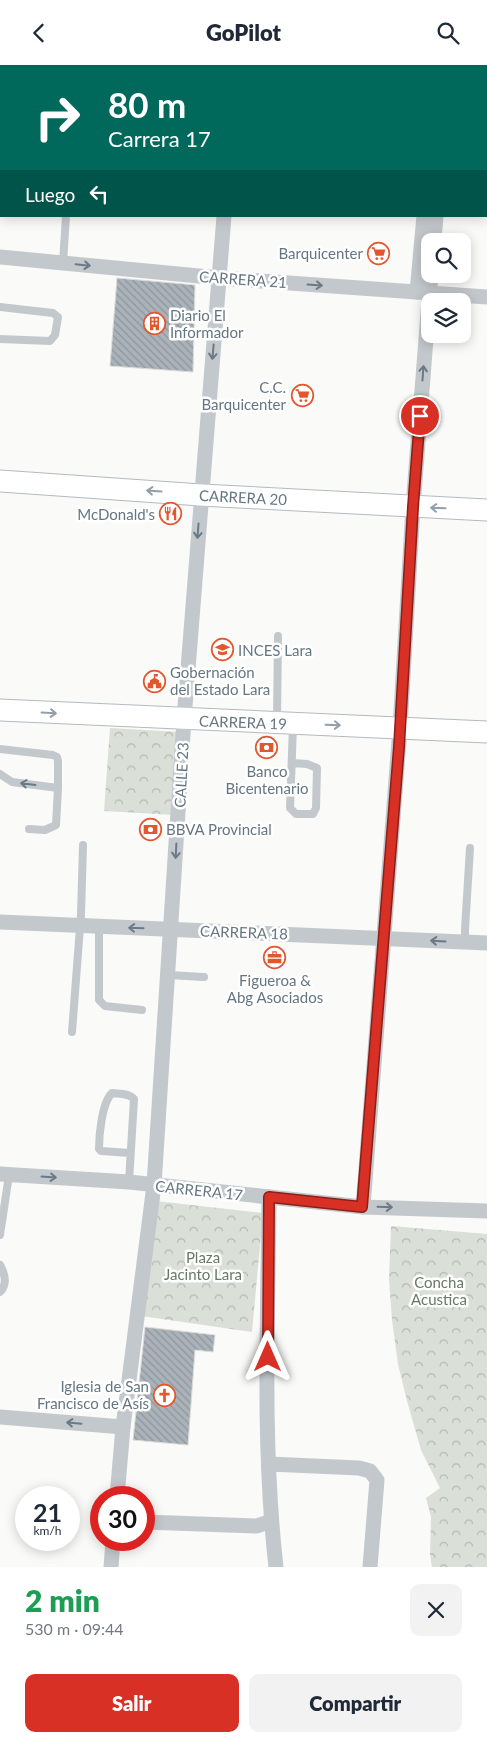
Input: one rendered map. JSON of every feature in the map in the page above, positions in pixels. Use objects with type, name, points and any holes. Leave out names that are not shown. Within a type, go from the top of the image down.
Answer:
[{"type":"street","name":"CALLE 23","points":[[118,1486],[123,1427],[154,1185],[200,495],[224,217]]},
{"type":"street","points":[[362,1207],[400,728],[413,507],[423,292],[424,217]]},
{"type":"street","points":[[435,233],[436,217]]},
{"type":"street","name":"CARRERA 21","points":[[0,257],[220,278],[487,297]]},
{"type":"street","points":[[423,292],[427,283]]},
{"type":"street","name":"CARRERA 20","points":[[0,481],[200,495],[487,510]]},
{"type":"street","name":"CARRERA 19","points":[[0,710],[487,732]]},
{"type":"street","name":"CARRERA 18","points":[[0,921],[99,927],[487,943]]},
{"type":"street","name":"CARRERA 17","points":[[4,1175],[128,1182],[362,1207],[487,1211]]},
{"type":"street","points":[[269,1197],[268,1417],[271,1521],[276,1567]]},
{"type":"street","points":[[0,1417],[123,1427]]},
{"type":"street","points":[[270,1464],[359,1468],[370,1471],[377,1481],[370,1567]]},
{"type":"street","points":[[155,1522],[257,1526],[271,1521]]},
{"type":"street","points":[[110,1567],[112,1551]]},
{"type":"lane","points":[[63,263],[66,217]]},
{"type":"lane","points":[[0,307],[53,313],[58,317],[55,335],[50,341],[0,339]]},
{"type":"lane","points":[[278,636],[285,723],[292,763],[290,808],[296,814],[311,815],[316,808],[316,768],[307,763],[292,763]]},
{"type":"lane","points":[[0,749],[57,757],[56,825],[45,830],[29,829]]},
{"type":"lane","points":[[0,774],[12,782],[58,788]]},
{"type":"lane","points":[[72,1032],[80,925],[83,845]]},
{"type":"lane","points":[[465,942],[470,848]]},
{"type":"lane","points":[[99,927],[99,1000],[105,1006],[142,1010]]},
{"type":"lane","points":[[168,975],[204,977]]},
{"type":"lane","points":[[128,1182],[134,1099],[124,1094],[112,1093],[107,1097],[105,1105],[99,1149],[101,1151],[130,1153]]},
{"type":"lane","points":[[0,1235],[4,1175]]},
{"type":"lane","points":[[0,1265],[6,1278],[4,1288],[0,1292]]},
{"type":"green space","points":[[110,728],[180,732],[174,815],[104,811]]},
{"type":"green space","name":"Plaza Jacinto Lara","points":[[156,1201],[263,1213],[252,1332],[141,1316]]},
{"type":"green space","name":"Concha Acustica","points":[[391,1226],[487,1234],[487,1567],[432,1567],[430,1554],[431,1517],[426,1498],[440,1488],[421,1450],[398,1364],[389,1279]]},
{"type":"building","name":"Diario El Informador","points":[[117,278],[195,285],[193,372],[110,366]]},
{"type":"building","name":"Iglesia de San Francisco de Asís","points":[[145,1327],[215,1335],[213,1352],[195,1350],[188,1445],[133,1440]]},
{"type":"place","name":"Barquicenter","points":[[379,253]]},
{"type":"place","name":"Diario El Informador","points":[[154,324]]},
{"type":"place","name":"C.C. Barquicenter","points":[[302,396]]},
{"type":"place","name":"McDonald's","points":[[171,514]]},
{"type":"place","name":"INCES Lara","points":[[222,650]]},
{"type":"place","name":"Gobernación del Estado Lara","points":[[154,681]]},
{"type":"place","name":"Banco Bicentenario","points":[[267,748]]},
{"type":"place","name":"BBVA Provincial","points":[[150,829]]},
{"type":"place","name":"Figueroa & Abg Asociados","points":[[275,957]]},
{"type":"place","name":"Iglesia de San Francisco de Asís","points":[[165,1395]]},
{"type":"route","points":[[268,1357],[269,1197],[362,1207],[399,747],[420,416]]}]
